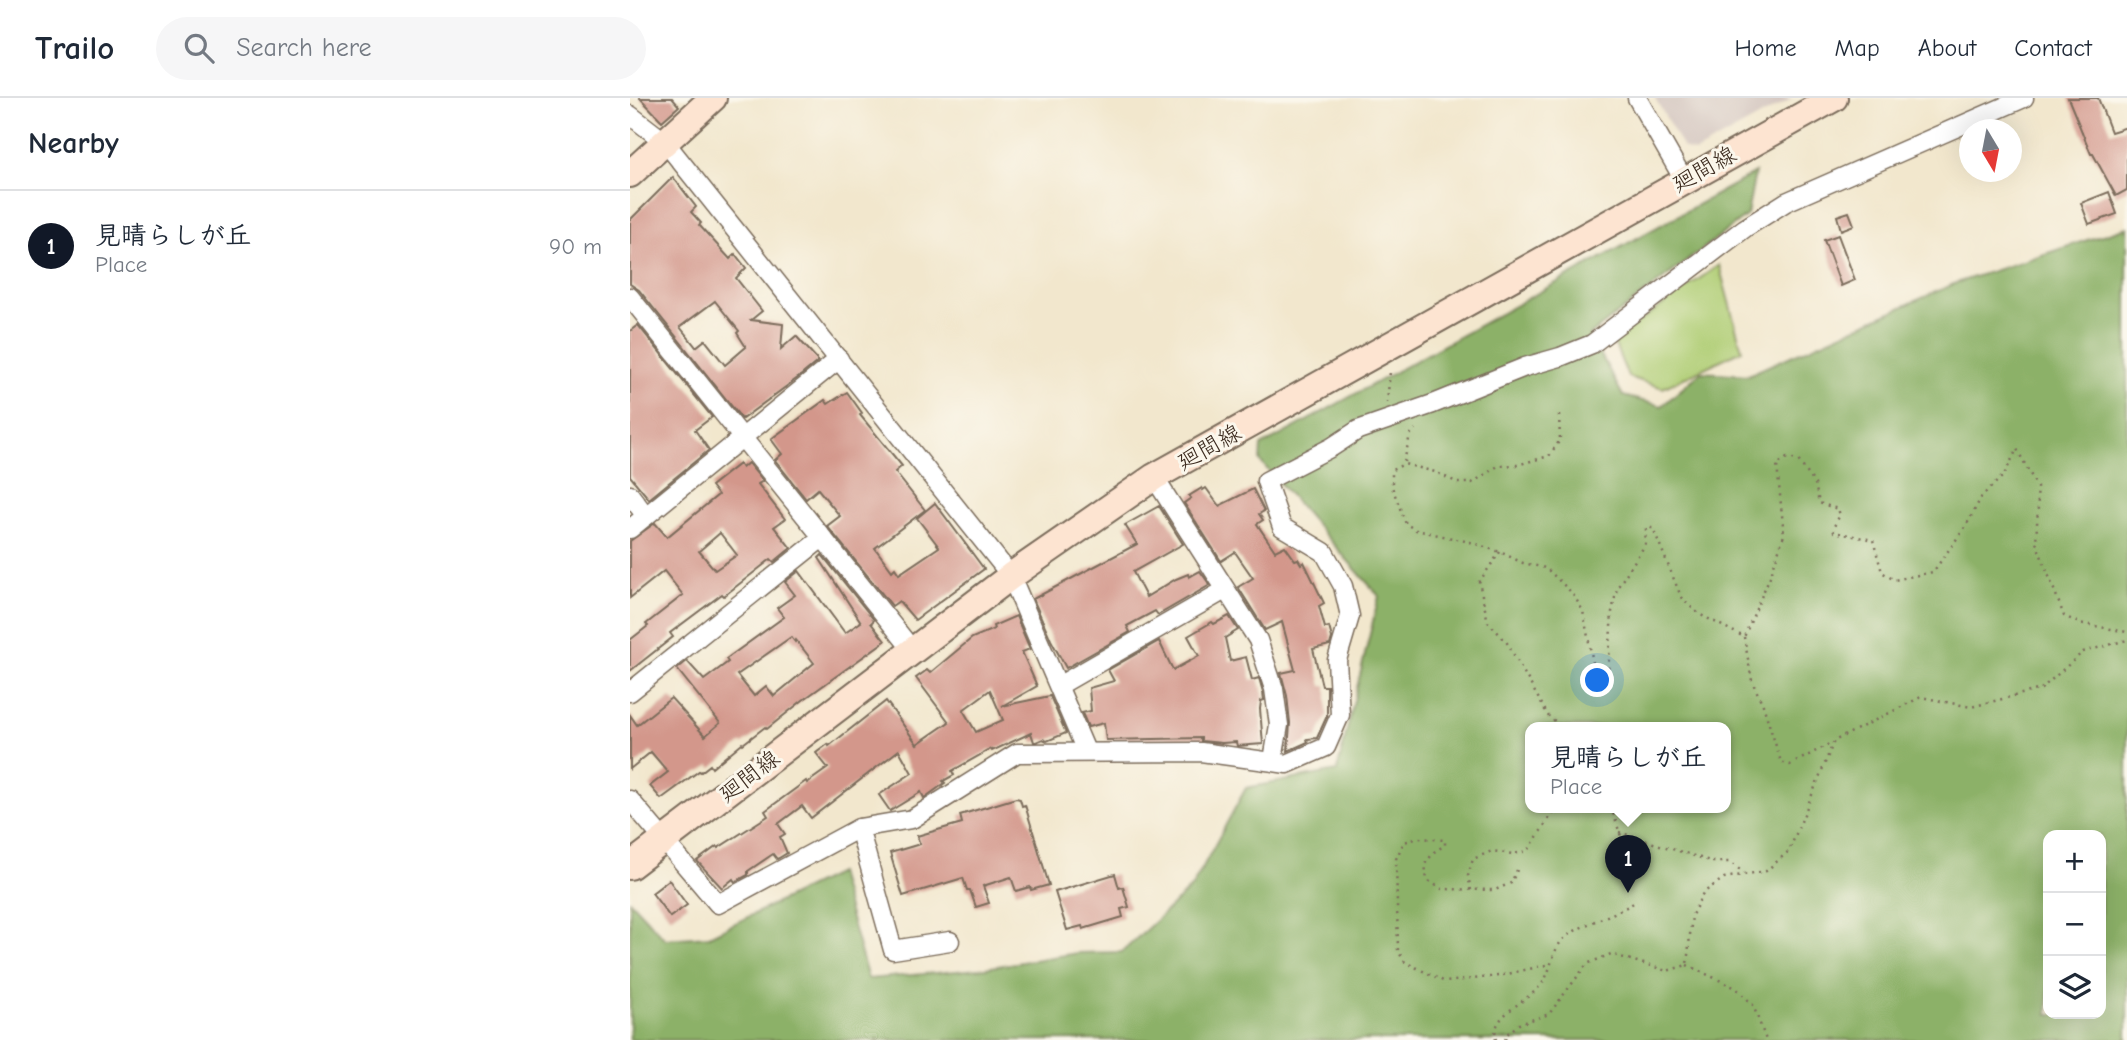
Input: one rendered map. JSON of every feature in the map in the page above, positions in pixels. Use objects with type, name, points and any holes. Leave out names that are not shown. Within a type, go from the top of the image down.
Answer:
[{"type":"street","points":[[630,174],[713,98]]},
{"type":"street","points":[[1637,98],[1684,180]]},
{"type":"street","name":"廻間線","points":[[630,866],[1011,576],[1154,477],[1834,98]]},
{"type":"street","points":[[630,800],[718,904],[859,828],[912,819],[1017,753],[1200,752],[1287,764],[1326,747],[1340,716],[1337,660],[1350,616],[1343,586],[1324,552],[1282,527],[1266,481],[1332,447],[1358,430],[1592,344],[1745,228],[1786,202],[2024,98]]},
{"type":"street","points":[[630,115],[665,142],[1011,576],[1060,685],[1086,751]]},
{"type":"street","points":[[630,297],[914,652]]},
{"type":"street","points":[[630,529],[839,359]]},
{"type":"street","points":[[1154,477],[1258,640],[1274,689],[1279,725],[1273,760]]},
{"type":"street","points":[[630,495],[646,516]]},
{"type":"street","points":[[630,692],[822,538]]},
{"type":"street","points":[[1060,685],[1225,590]]},
{"type":"street","points":[[859,828],[892,950],[950,941]]},
{"type":"path","points":[[1383,350],[1390,365],[1385,421]]},
{"type":"path","points":[[1404,464],[1410,435],[1433,404]]},
{"type":"path","points":[[1559,415],[1560,440],[1549,456],[1517,465],[1499,466],[1472,483],[1458,483],[1435,472],[1404,464],[1392,470],[1392,486],[1406,524],[1416,530],[1470,541],[1523,563],[1546,568],[1573,594],[1583,611],[1594,667],[1602,673],[1608,674],[1612,612],[1617,588],[1645,545],[1646,528],[1653,528],[1682,599],[1699,614],[1744,637]]},
{"type":"path","points":[[2127,632],[2079,623],[2064,616],[2036,542],[2037,487],[2017,449],[2004,475],[1982,496],[1966,526],[1933,572],[1894,580],[1881,572],[1873,540],[1834,532],[1833,528],[1840,515],[1838,509],[1819,503],[1815,484],[1798,460],[1787,458],[1777,465],[1784,535],[1771,574],[1744,637],[1752,681],[1763,705],[1780,762],[1790,765],[1921,697],[1971,707],[2041,689],[2083,652],[2127,640]]},
{"type":"path","points":[[1500,552],[1479,582],[1488,622],[1506,641],[1549,717],[1556,722]]},
{"type":"path","points":[[1687,965],[1692,915],[1703,893],[1724,878],[1766,871],[1789,851],[1834,741]]},
{"type":"path","points":[[1471,890],[1468,877],[1473,859],[1492,851],[1513,854],[1528,851],[1552,813]]},
{"type":"path","points":[[1613,813],[1628,857]]},
{"type":"path","points":[[1619,832],[1713,862],[1730,862],[1745,874]]},
{"type":"path","points":[[1517,870],[1511,883],[1495,890],[1442,889],[1427,880],[1425,864],[1434,852],[1445,845],[1445,840],[1419,838],[1404,842],[1396,859],[1398,951],[1405,962],[1445,982],[1499,976],[1549,964]]},
{"type":"path","points":[[1496,1040],[1495,1034],[1502,1017],[1537,991],[1546,978],[1553,952],[1566,937],[1598,919],[1615,915],[1635,902]]},
{"type":"path","points":[[1505,1040],[1507,1034],[1519,1024],[1549,1014],[1587,964],[1611,954],[1667,971],[1687,965],[1736,988],[1753,1005],[1766,1040]]},
{"type":"shaded area","points":[[1655,98],[1793,98],[1695,152],[1683,148]]},
{"type":"green space","points":[[1755,173],[1747,215],[1590,335],[1623,396],[1662,406],[1701,372],[1748,375],[1956,283],[2127,227],[2127,1040],[630,1040],[630,901],[665,939],[709,936],[838,873],[868,979],[979,969],[1077,953],[1122,952],[1192,887],[1246,788],[1337,771],[1379,596],[1260,461],[1261,446]]},
{"type":"green space","points":[[1719,265],[1742,350],[1663,388],[1628,377],[1613,340]]},
{"type":"building","points":[[640,98],[672,98],[679,106],[662,121]]},
{"type":"building","points":[[2068,98],[2098,98],[2111,132],[2127,127],[2127,190],[2116,196],[2091,154]]},
{"type":"building","points":[[673,177],[696,207],[691,212],[701,223],[699,225],[730,259],[735,254],[746,268],[736,278],[762,311],[751,320],[783,324],[781,349],[796,336],[817,362],[742,419],[639,290],[630,284],[630,220]],"holes":[[[715,301],[739,331],[737,333],[746,347],[725,365],[705,340],[696,347],[680,327]]]},
{"type":"building","points":[[2109,192],[2117,214],[2089,224],[2081,203]]},
{"type":"building","points":[[1849,212],[1854,225],[1841,230],[1837,216]]},
{"type":"building","points":[[1838,235],[1855,280],[1841,286],[1824,240]]},
{"type":"building","points":[[638,325],[712,417],[695,430],[709,450],[649,499],[630,476],[630,331]]},
{"type":"building","points":[[847,392],[862,413],[860,415],[902,466],[895,472],[925,510],[875,548],[892,571],[895,568],[899,574],[939,547],[917,518],[935,503],[984,569],[915,620],[899,601],[892,606],[827,526],[840,516],[818,489],[806,499],[775,460],[782,454],[771,439],[825,400],[828,404]]},
{"type":"building","points":[[748,463],[763,481],[758,484],[785,519],[774,527],[791,548],[774,562],[771,559],[670,633],[673,637],[630,671],[630,640],[683,595],[664,571],[630,598],[630,541],[655,523],[667,537],[718,495],[711,486],[739,464],[742,468]],"holes":[[[720,533],[737,555],[715,570],[699,551]]]},
{"type":"building","points":[[1206,488],[1219,506],[1253,489],[1264,511],[1259,514],[1263,520],[1257,524],[1275,551],[1285,546],[1295,560],[1298,559],[1301,564],[1304,562],[1324,603],[1319,606],[1325,628],[1329,627],[1332,638],[1330,645],[1313,649],[1322,686],[1327,686],[1327,716],[1317,738],[1307,739],[1308,742],[1288,751],[1290,723],[1281,673],[1295,670],[1282,622],[1265,630],[1238,587],[1253,578],[1235,552],[1221,561],[1184,503],[1191,498],[1189,496]]},
{"type":"building","points":[[1159,506],[1183,544],[1133,572],[1146,597],[1176,579],[1188,574],[1189,577],[1200,571],[1210,585],[1158,615],[1155,611],[1127,626],[1130,632],[1066,668],[1033,599],[1137,544],[1125,525]]},
{"type":"building","points":[[822,555],[874,620],[871,623],[885,641],[767,729],[765,727],[742,743],[712,768],[710,765],[699,771],[661,799],[650,786],[668,772],[651,752],[630,769],[630,715],[637,725],[671,698],[705,736],[720,723],[677,669],[687,661],[704,680],[728,662],[726,659],[784,617],[777,608],[795,595],[785,582],[799,571],[845,633],[861,622],[819,558]],"holes":[[[791,637],[795,642],[796,640],[814,663],[774,696],[766,686],[754,696],[737,675]]]},
{"type":"building","points":[[1016,616],[1030,649],[1022,652],[1037,686],[1002,706],[1050,696],[1066,733],[1047,741],[1043,739],[1034,742],[1031,733],[992,751],[991,749],[952,771],[954,775],[924,798],[921,792],[890,811],[879,795],[912,773],[899,750],[811,818],[802,806],[778,824],[785,834],[780,837],[787,853],[779,858],[773,854],[748,871],[748,875],[735,882],[733,879],[722,888],[697,861],[768,816],[765,811],[828,768],[816,753],[828,744],[829,746],[886,701],[917,744],[949,722],[916,678],[927,670],[930,673],[972,638],[994,629],[993,626]],"holes":[[[990,690],[1003,720],[976,732],[963,710]]]},
{"type":"building","points":[[1229,616],[1238,630],[1225,638],[1230,661],[1246,657],[1252,680],[1259,678],[1263,692],[1264,700],[1261,701],[1260,709],[1263,744],[1237,746],[1236,742],[1201,741],[1201,738],[1106,740],[1104,723],[1088,727],[1082,713],[1091,711],[1089,688],[1114,681],[1108,670],[1159,641],[1173,670],[1199,656],[1188,636]]},
{"type":"building","points":[[1020,799],[1022,806],[1025,805],[1049,885],[1016,891],[1011,877],[983,886],[989,903],[976,907],[963,878],[903,896],[890,853],[920,844],[917,836],[962,823],[960,815]]},
{"type":"building","points":[[1115,874],[1119,888],[1123,887],[1129,907],[1121,909],[1123,917],[1083,929],[1082,926],[1067,930],[1055,892]]},
{"type":"building","points":[[669,880],[687,905],[670,917],[652,893]]},
{"type":"place","name":"見晴らしが丘","points":[[1628,893]]}]
